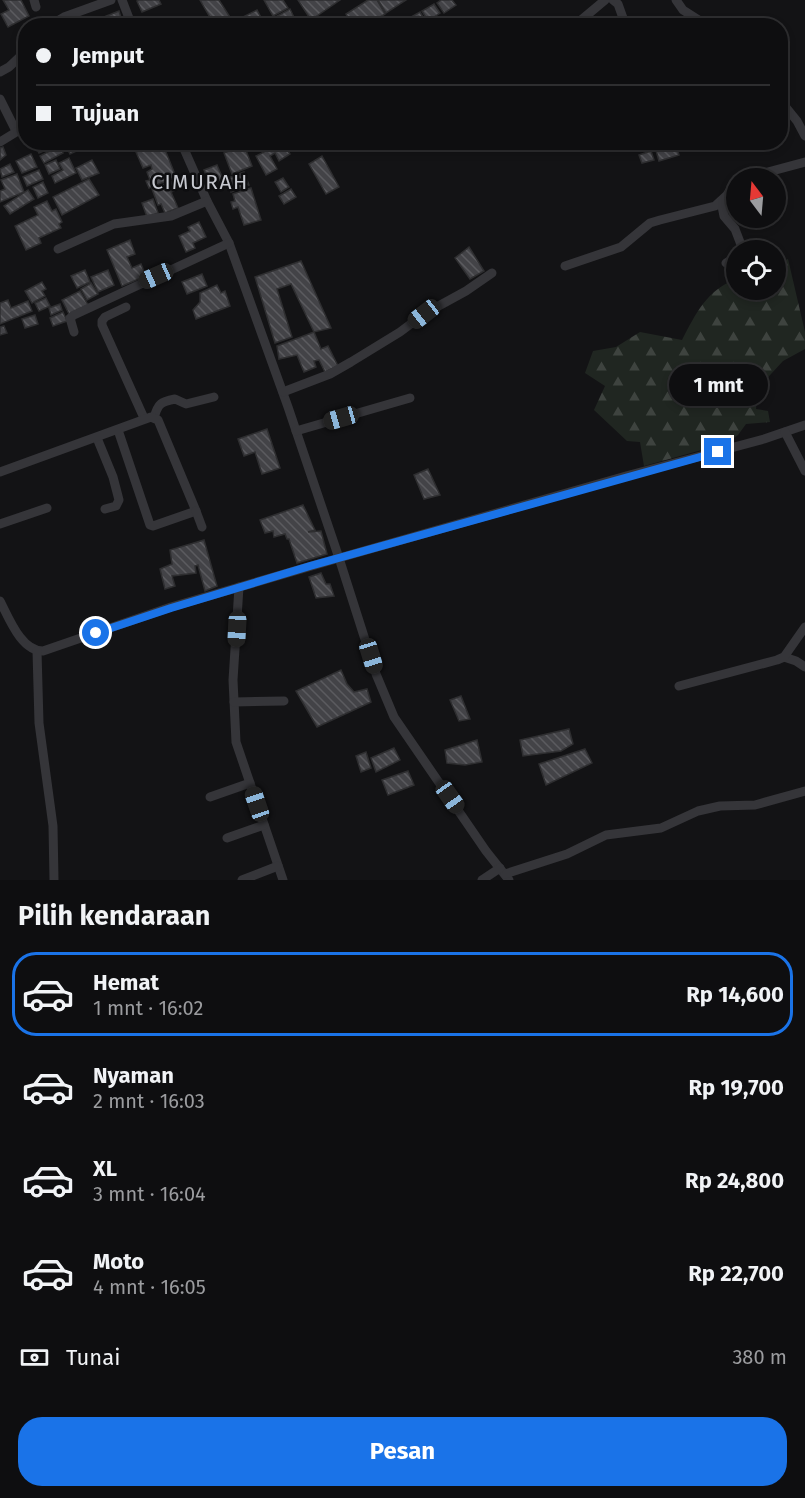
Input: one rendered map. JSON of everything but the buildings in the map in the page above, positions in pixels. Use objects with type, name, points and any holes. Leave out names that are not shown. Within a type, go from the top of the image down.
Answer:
[{"type":"street","points":[[62,18],[111,0]]},
{"type":"street","points":[[122,0],[129,18]]},
{"type":"street","points":[[584,18],[605,0]]},
{"type":"street","points":[[612,0],[618,4],[623,18]]},
{"type":"street","points":[[676,0],[683,10],[696,18]]},
{"type":"street","points":[[0,72],[18,59]]},
{"type":"street","points":[[0,99],[16,131],[0,142]]},
{"type":"street","points":[[788,110],[805,136]]},
{"type":"street","points":[[185,150],[207,201],[229,243],[283,392],[376,674],[394,717],[504,874]]},
{"type":"street","points":[[783,168],[805,162]]},
{"type":"street","points":[[566,266],[621,247],[650,224],[715,206],[726,194]]},
{"type":"street","points":[[58,249],[114,224],[171,216],[207,201]]},
{"type":"street","points":[[721,201],[724,216],[735,229],[739,240]]},
{"type":"street","points":[[74,332],[70,318],[74,315],[229,243]]},
{"type":"street","points":[[283,392],[330,374],[492,273]]},
{"type":"street","points":[[126,307],[105,317],[102,325],[144,418]]},
{"type":"street","points":[[154,418],[160,403],[175,399],[186,404],[214,397]]},
{"type":"street","points":[[296,431],[410,398]]},
{"type":"street","points":[[0,472],[97,438],[144,418],[154,418],[158,420],[202,527]]},
{"type":"street","points":[[0,601],[23,641],[37,651],[49,650],[239,587],[805,425]]},
{"type":"street","points":[[118,430],[150,525],[170,521],[196,511]]},
{"type":"street","points":[[785,432],[805,471]]},
{"type":"street","points":[[97,438],[113,477],[119,500],[116,506],[105,509]]},
{"type":"street","points":[[0,524],[47,508]]},
{"type":"street","points":[[239,587],[233,680],[236,742],[283,880]]},
{"type":"street","points":[[784,657],[805,627]]},
{"type":"street","points":[[37,651],[39,723],[52,826],[54,880]]},
{"type":"street","points":[[679,686],[784,657],[805,667]]},
{"type":"street","points":[[234,702],[284,701]]},
{"type":"street","points":[[210,797],[250,783]]},
{"type":"street","points":[[482,880],[567,854],[606,836],[661,828],[698,811],[720,806],[755,805],[805,791]]},
{"type":"street","points":[[227,838],[264,825]]},
{"type":"street","points":[[242,880],[278,866]]},
{"type":"green space","points":[[788,259],[805,332],[805,349],[783,361],[758,388],[756,409],[768,411],[770,422],[746,424],[738,435],[727,443],[644,466],[640,442],[627,441],[594,410],[605,386],[585,373],[593,351],[616,347],[640,332],[682,340],[703,304],[717,289],[726,284],[726,300],[786,300],[786,260]]},
{"type":"district","name":"CIMURAH","points":[[200,182]]},
{"type":"route","points":[[96,633],[310,566],[718,452]]}]
